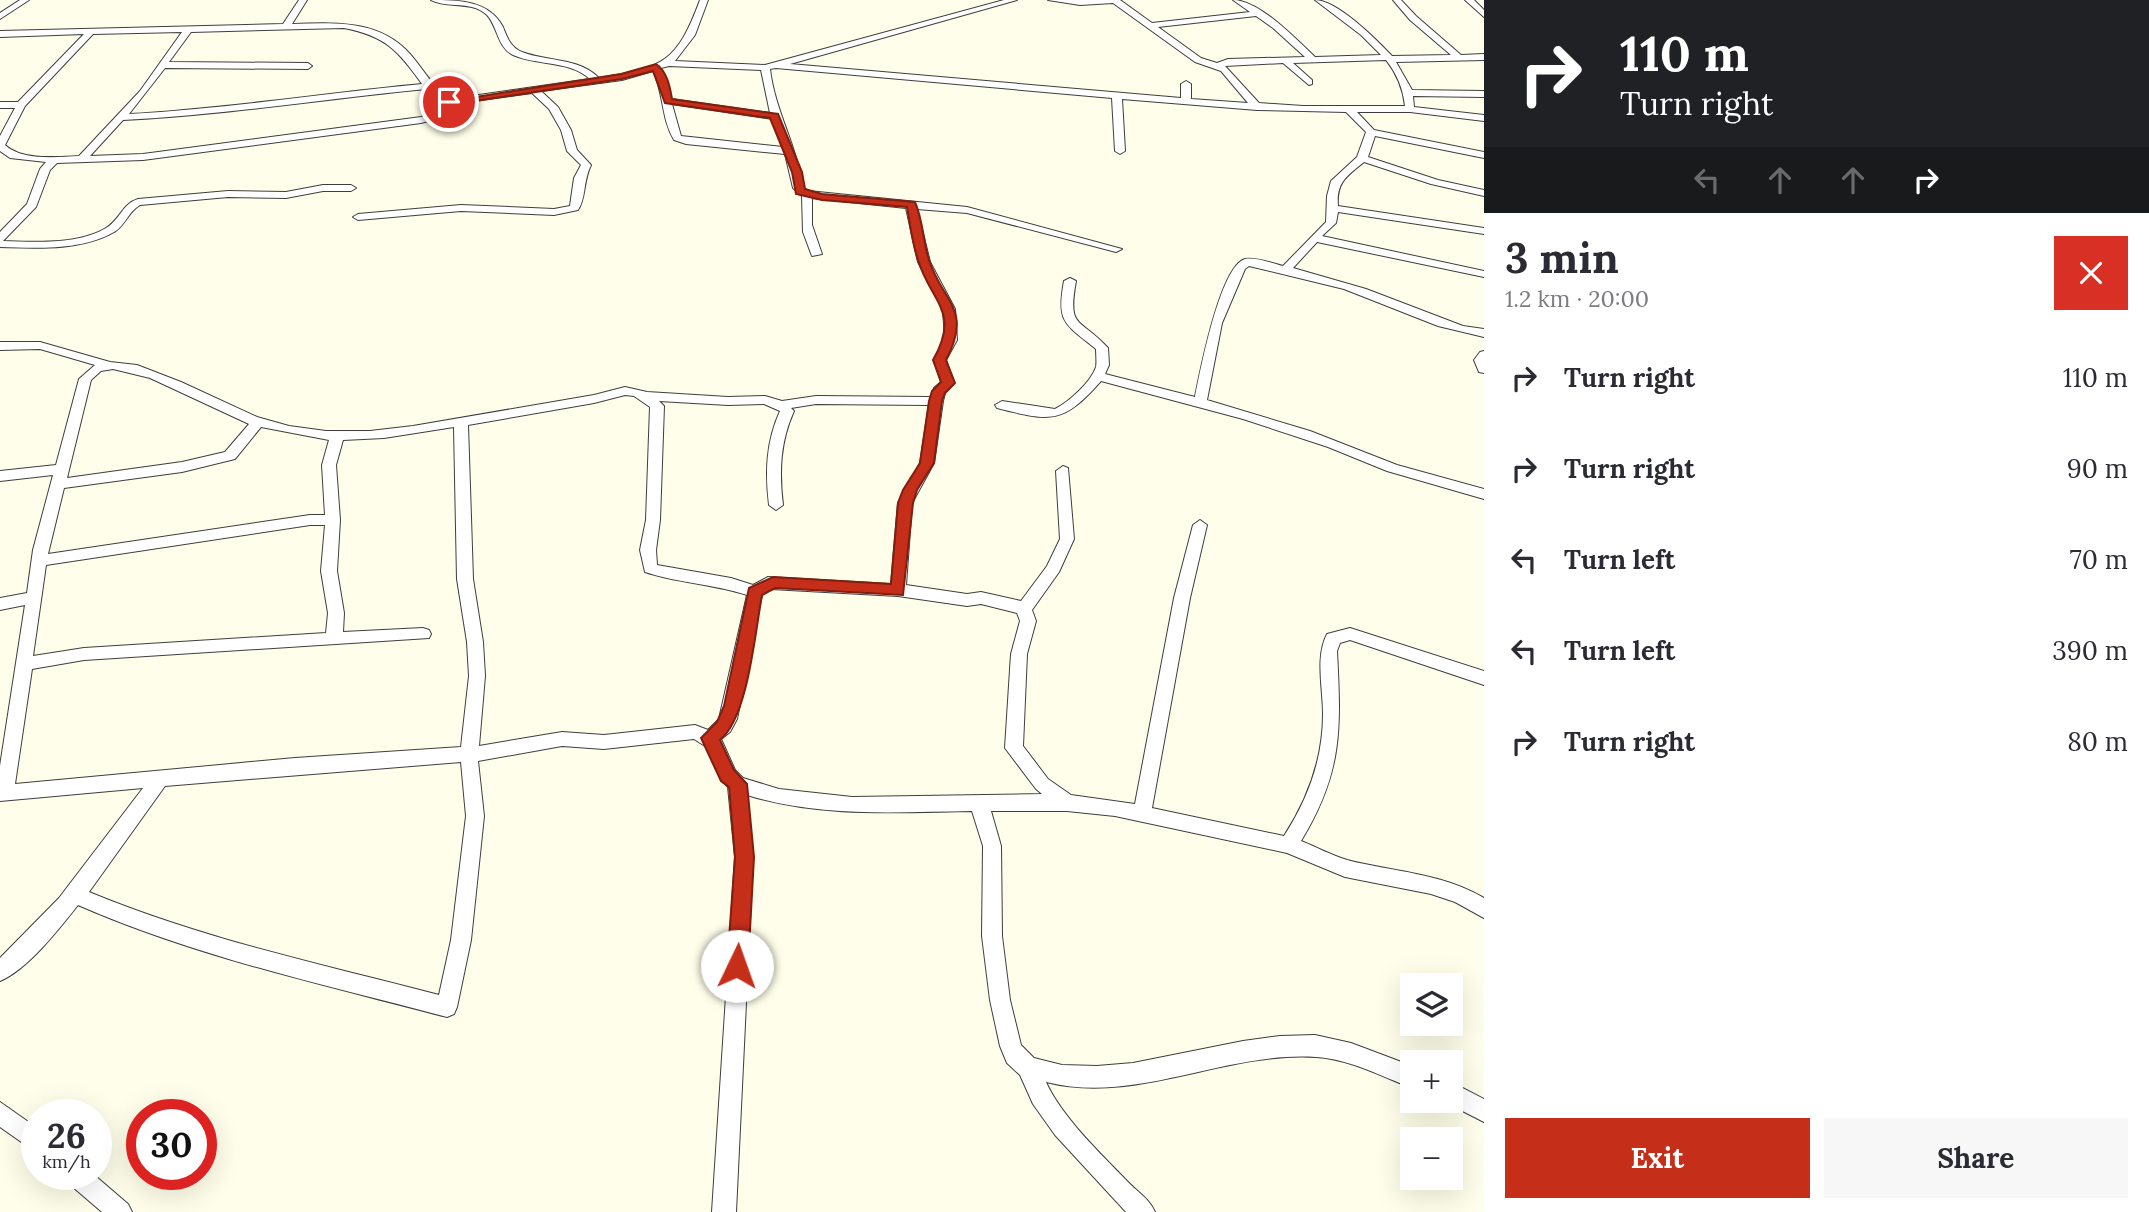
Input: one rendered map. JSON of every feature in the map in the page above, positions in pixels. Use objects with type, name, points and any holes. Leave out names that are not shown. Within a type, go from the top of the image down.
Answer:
[{"type":"street","points":[[0,17],[25,0]]},
{"type":"street","points":[[286,26],[303,0]]},
{"type":"street","points":[[435,0],[483,8],[497,20],[503,40],[514,52],[553,60],[592,75],[597,81]]},
{"type":"street","points":[[669,63],[691,35],[704,0]]},
{"type":"street","points":[[770,67],[1013,0]]},
{"type":"street","points":[[1052,0],[1080,3],[1115,0],[1198,60],[1224,69],[1257,107]]},
{"type":"street","points":[[1237,0],[1276,26],[1311,59]]},
{"type":"street","points":[[1319,0],[1359,29],[1389,58],[1410,93],[1410,109]]},
{"type":"street","points":[[1397,0],[1413,18],[1457,56]]},
{"type":"street","points":[[1471,2],[1484,4]]},
{"type":"street","points":[[1471,2],[1484,15]]},
{"type":"street","points":[[1152,25],[1256,14]]},
{"type":"street","points":[[0,34],[89,34],[336,24],[382,36],[400,49],[431,92],[449,102],[597,81],[669,63],[770,67],[1257,107],[1410,109],[1484,118]]},
{"type":"street","points":[[81,160],[122,117],[165,65],[187,31]]},
{"type":"street","points":[[89,34],[21,105],[1,146],[10,155],[81,160],[189,152],[407,123],[447,113],[449,102]]},
{"type":"street","points":[[1217,66],[1228,62],[1311,59],[1484,57]]},
{"type":"street","points":[[1284,60],[1309,82]]},
{"type":"street","points":[[165,65],[308,66]]},
{"type":"street","points":[[656,67],[665,86],[674,133],[682,140],[785,148]]},
{"type":"street","points":[[770,67],[774,116],[797,172],[798,188],[807,194],[975,212],[1116,249]]},
{"type":"street","points":[[1186,84],[1186,102]]},
{"type":"street","points":[[122,117],[199,113],[426,86]]},
{"type":"street","points":[[358,216],[461,208],[554,212],[574,208],[577,204],[579,178],[586,165],[572,151],[566,130],[553,107],[534,90]]},
{"type":"street","points":[[1410,93],[1484,94]]},
{"type":"street","points":[[1117,97],[1120,151]]},
{"type":"street","points":[[668,101],[774,116]]},
{"type":"street","points":[[0,105],[21,105]]},
{"type":"street","points":[[1349,109],[1366,130],[1371,132],[1484,155]]},
{"type":"street","points":[[1286,269],[1331,223],[1336,181],[1362,158],[1371,132]]},
{"type":"street","points":[[1362,158],[1435,182],[1484,193]]},
{"type":"street","points":[[0,238],[32,205],[45,169],[54,160]]},
{"type":"street","points":[[0,244],[52,245],[104,232],[114,227],[129,206],[138,202],[228,194],[286,195],[323,188],[351,188]]},
{"type":"street","points":[[807,194],[805,216],[808,236],[816,254]]},
{"type":"street","points":[[898,590],[905,503],[927,463],[936,401],[939,391],[948,383],[940,360],[951,340],[949,309],[924,262],[911,204]]},
{"type":"street","points":[[1334,208],[1484,232]]},
{"type":"street","points":[[1314,238],[1484,274]]},
{"type":"street","points":[[1200,404],[1216,323],[1240,267],[1247,261],[1363,291],[1483,336]]},
{"type":"street","points":[[1002,405],[1053,415],[1067,411],[1098,376],[1102,365],[1102,348],[1072,323],[1065,308],[1070,281]]},
{"type":"street","points":[[0,346],[31,344],[97,365],[155,376],[229,411],[259,421],[308,434],[337,436],[376,436],[603,397],[627,390],[646,396],[728,401],[765,400],[782,405],[816,400],[936,401]]},
{"type":"street","points":[[1484,355],[1480,360],[1484,369]]},
{"type":"street","points":[[97,365],[85,379],[79,395],[39,561],[2,792],[495,752],[562,739],[604,742],[695,732],[710,738],[728,775],[737,784],[779,797],[852,805],[979,802],[1040,793],[1067,803],[1202,825],[1232,835],[1288,845],[1345,868],[1431,885],[1461,895],[1484,909]]},
{"type":"street","points":[[1098,376],[1327,442],[1406,473],[1455,484],[1484,494]]},
{"type":"street","points":[[646,396],[657,406],[653,520],[648,550],[650,568],[668,574],[731,584],[755,592],[773,582],[898,590],[967,600],[993,600],[1024,609]]},
{"type":"street","points":[[776,505],[772,470],[782,422],[788,411],[782,405]]},
{"type":"street","points":[[57,485],[182,467],[230,456],[259,421]]},
{"type":"street","points":[[75,895],[123,917],[176,935],[447,1007],[461,940],[475,816],[469,754],[477,676],[475,642],[465,579],[461,422]]},
{"type":"street","points":[[334,639],[336,613],[329,571],[332,520],[329,465],[337,436]]},
{"type":"street","points":[[0,476],[61,469]]},
{"type":"street","points":[[1024,609],[1054,568],[1066,539],[1063,471]]},
{"type":"street","points":[[39,561],[310,520],[332,520]]},
{"type":"street","points":[[1142,814],[1182,598],[1200,525]]},
{"type":"street","points":[[710,738],[724,727],[733,706],[755,592]]},
{"type":"street","points":[[0,604],[34,598]]},
{"type":"street","points":[[1024,609],[1028,621],[1019,654],[1014,748],[1040,793]]},
{"type":"street","points":[[24,664],[84,654],[423,634]]},
{"type":"street","points":[[1288,845],[1302,824],[1326,766],[1330,747],[1329,651],[1333,638],[1350,634],[1484,678]]},
{"type":"street","points":[[0,971],[26,950],[75,895],[160,778]]},
{"type":"street","points":[[724,1212],[744,857],[737,784]]},
{"type":"street","points":[[979,802],[992,846],[992,936],[1000,1000],[1011,1046],[1015,1055],[1028,1067],[1041,1096],[1063,1127],[1118,1189],[1143,1212]]},
{"type":"street","points":[[1028,1067],[1063,1078],[1115,1075],[1275,1047],[1318,1046],[1400,1073]]},
{"type":"street","points":[[1463,1100],[1484,1111]]},
{"type":"street","points":[[0,1113],[21,1129]]},
{"type":"street","points":[[94,1190],[120,1212]]},
{"type":"route","points":[[449,102],[622,77],[656,67],[665,86],[668,101],[774,116],[797,172],[800,191],[822,197],[911,204],[924,262],[949,309],[951,340],[940,360],[948,383],[940,388],[936,401],[927,463],[905,503],[898,590],[773,582],[755,592],[729,719],[724,727],[710,738],[715,744],[722,765],[737,784],[744,857],[737,966]]}]
